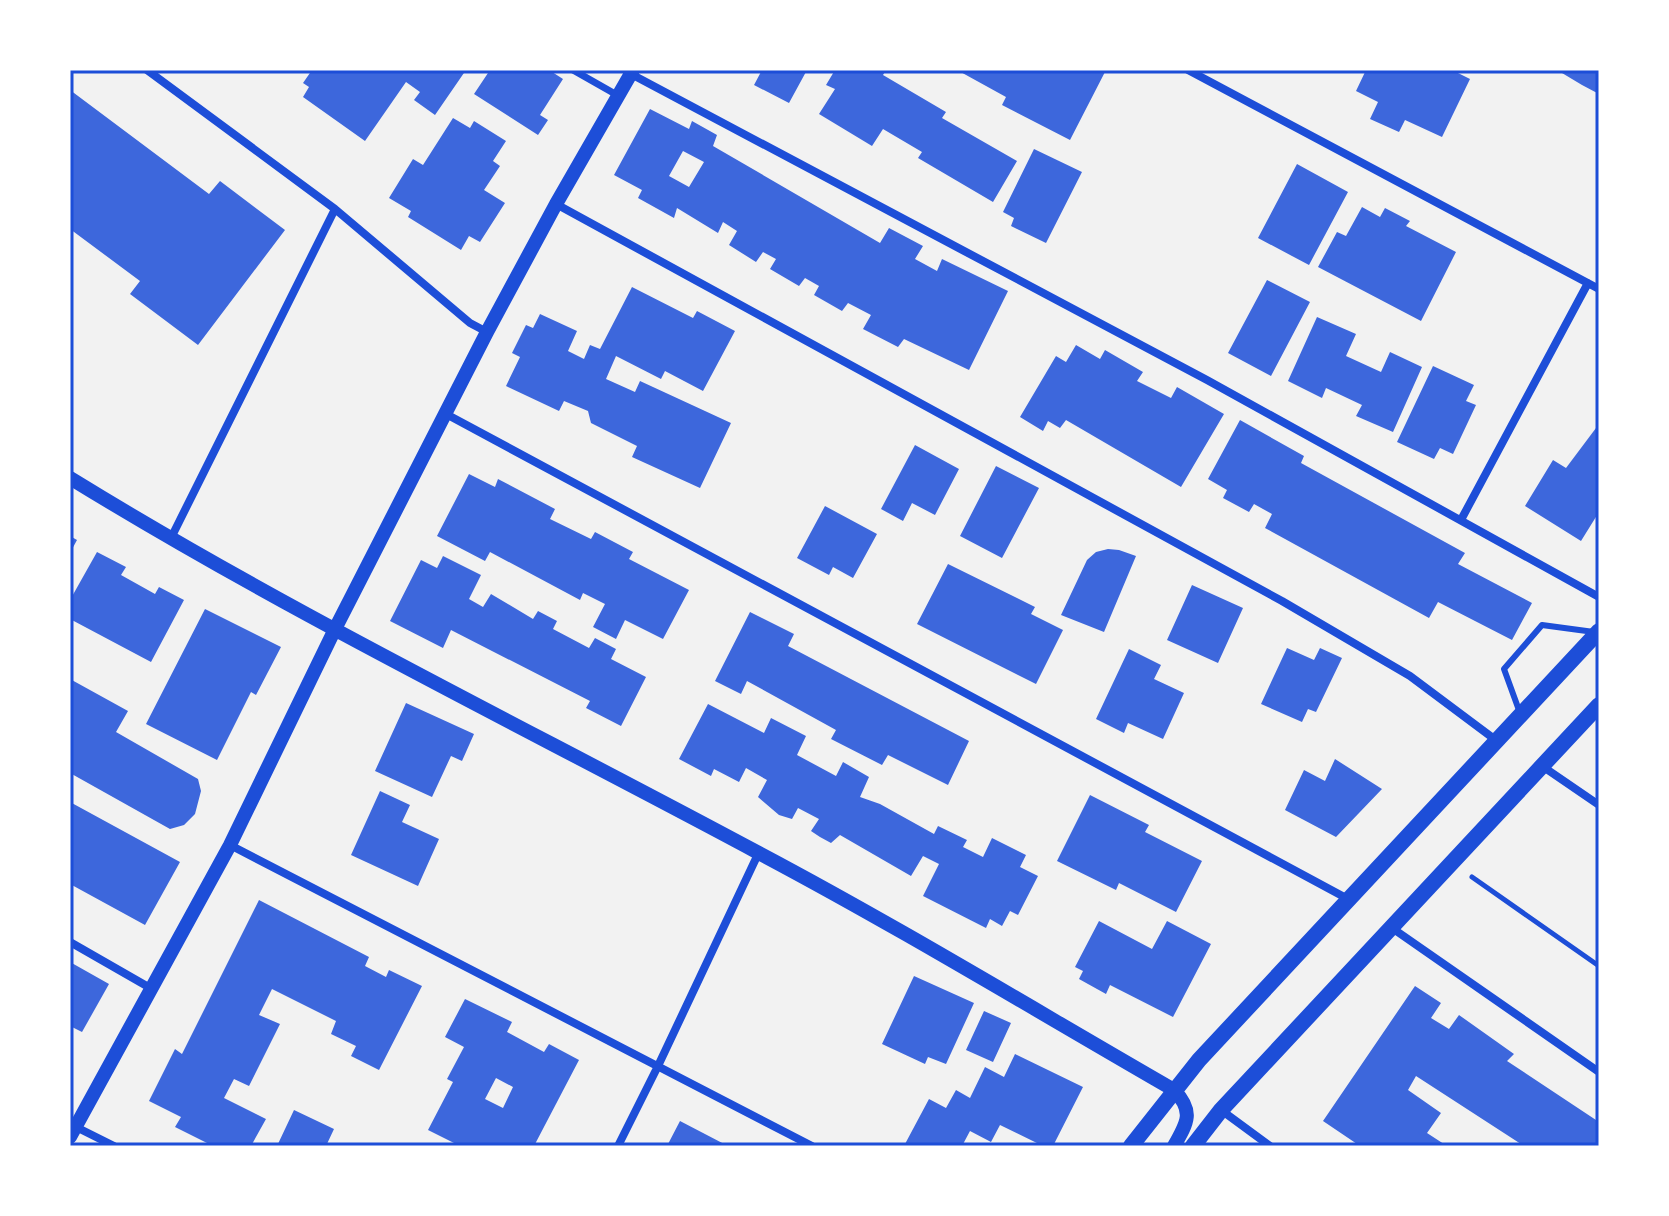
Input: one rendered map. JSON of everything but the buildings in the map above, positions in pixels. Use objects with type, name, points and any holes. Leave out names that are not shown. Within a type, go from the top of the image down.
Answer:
[{"type":"main road","points":[[1131,1146],[1199,1060],[1598,632]]},
{"type":"main road","points":[[1193,1146],[1221,1110],[1599,705]]},
{"type":"street","points":[[147,70],[335,209],[470,323],[487,332]]},
{"type":"street","points":[[573,70],[617,95]]},
{"type":"street","points":[[1188,70],[1599,289]]},
{"type":"street","points":[[114,1146],[73,1132],[230,845],[335,629],[487,332],[632,72],[1462,518],[1599,597]]},
{"type":"street","points":[[556,204],[1282,601],[1410,676],[1497,741]]},
{"type":"street","points":[[171,538],[335,209]]},
{"type":"street","points":[[1462,518],[1588,283]]},
{"type":"street","points":[[446,414],[1349,899]]},
{"type":"street","points":[[70,478],[335,629],[759,852],[1174,1090],[1186,1102],[1188,1118],[1174,1146]]},
{"type":"street","points":[[1542,766],[1599,805]]},
{"type":"street","points":[[230,845],[812,1146]]},
{"type":"street","points":[[618,1146],[759,852]]},
{"type":"street","points":[[1391,928],[1599,1072]]},
{"type":"street","points":[[70,942],[152,989]]},
{"type":"street","points":[[1221,1110],[1270,1146]]},
{"type":"lane","points":[[1520,715],[1504,669],[1542,625],[1598,632]]},
{"type":"path","points":[[1451,863],[1599,966]]}]
